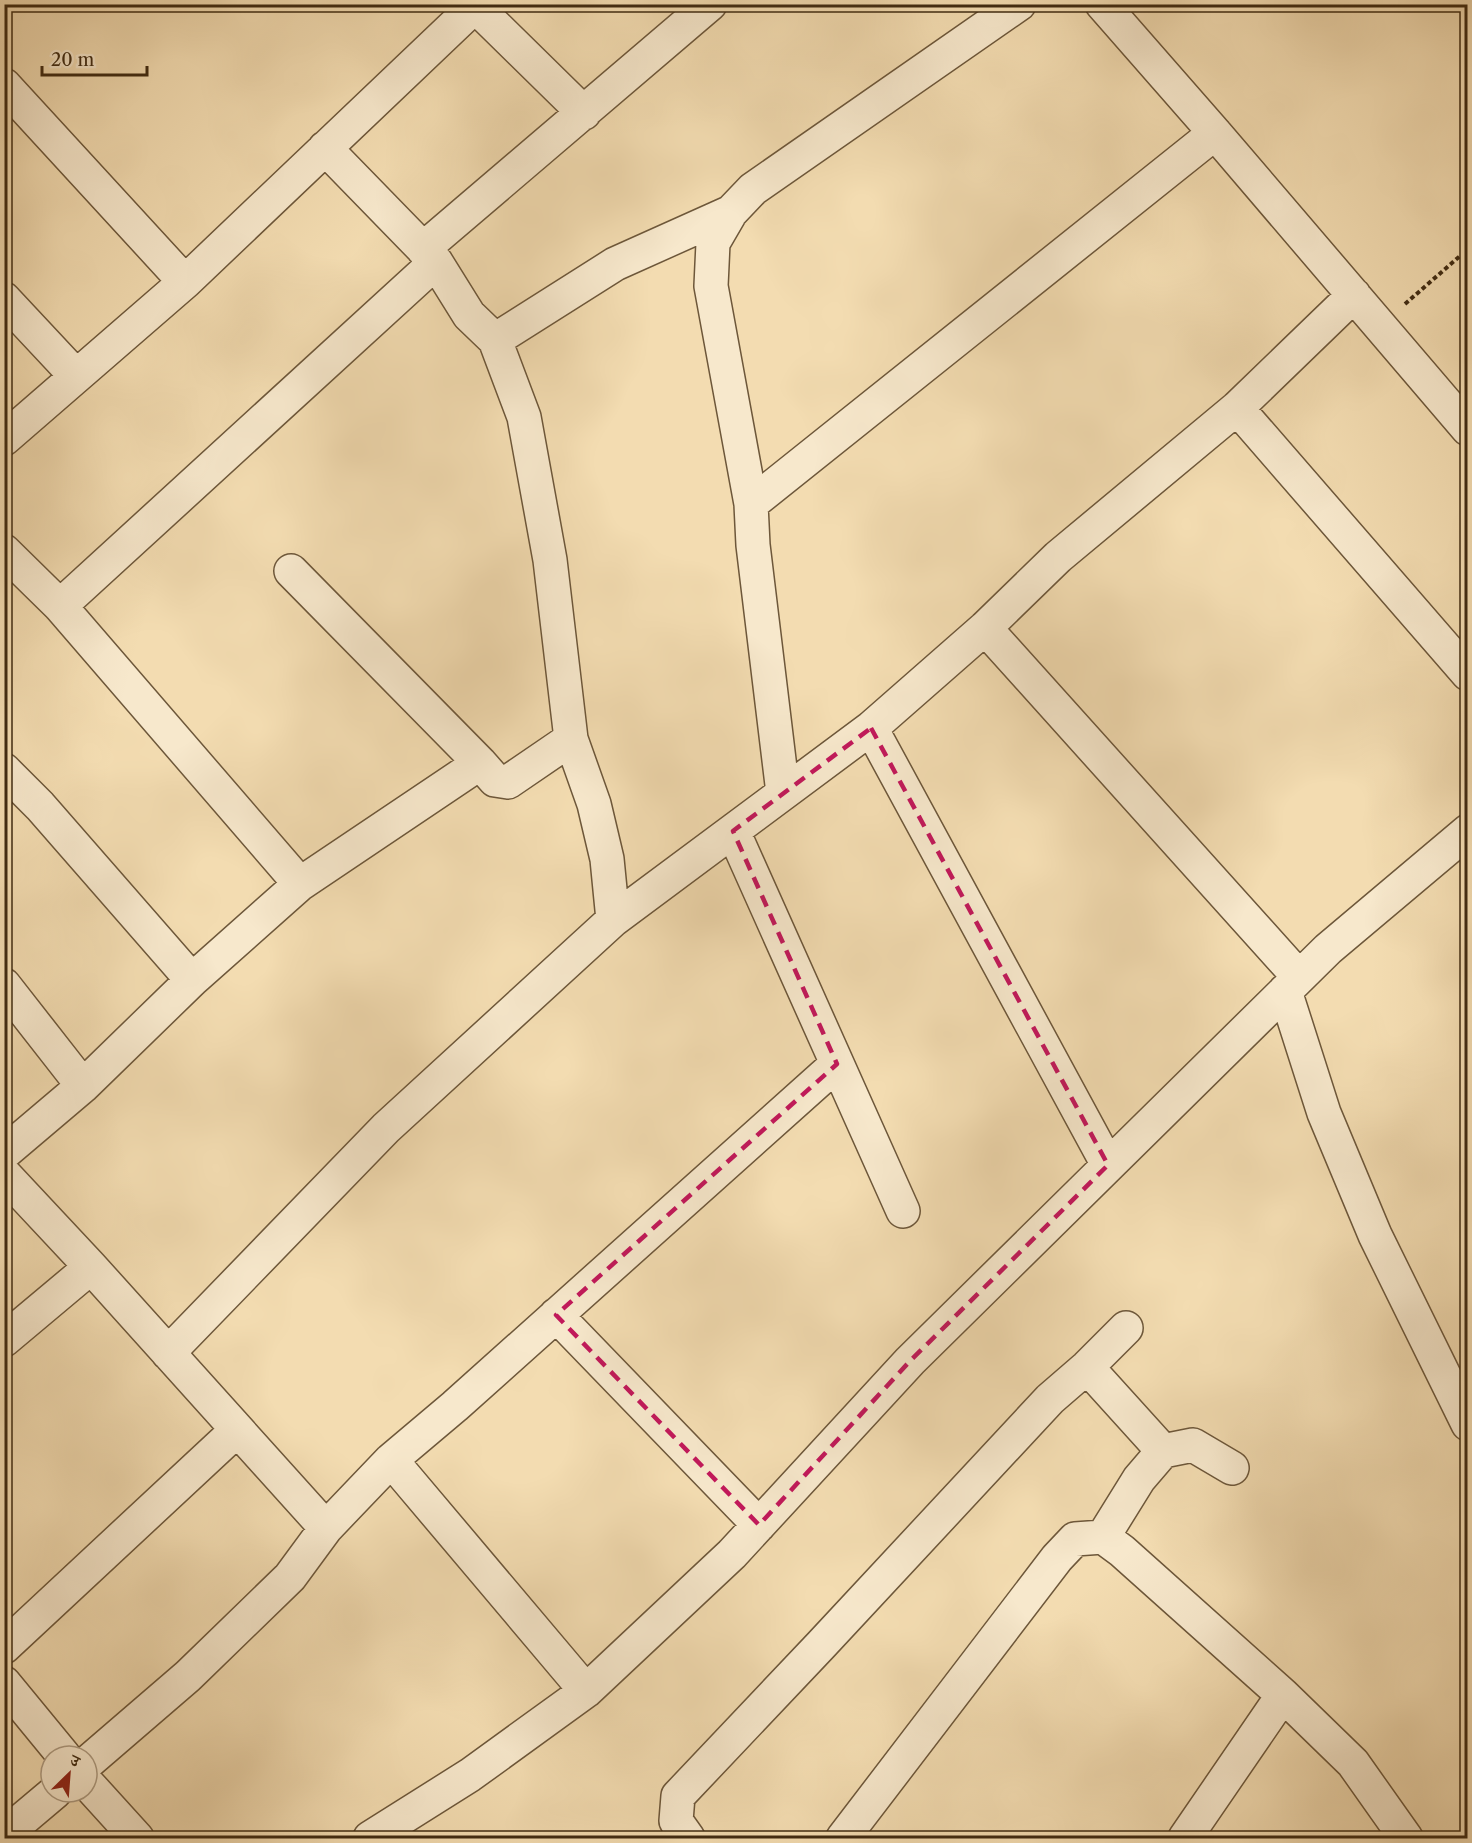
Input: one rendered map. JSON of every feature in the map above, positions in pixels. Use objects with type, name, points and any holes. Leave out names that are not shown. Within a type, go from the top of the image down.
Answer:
[{"type":"street","points":[[60,606],[430,256],[585,113],[710,4]]},
{"type":"street","points":[[783,793],[753,546],[751,504],[711,286],[713,243],[731,212],[753,189],[1019,4]]},
{"type":"street","points":[[4,439],[185,282],[476,5],[585,113]]},
{"type":"street","points":[[1104,5],[1467,429]]},
{"type":"street","points":[[7,94],[185,282]]},
{"type":"street","points":[[751,504],[1215,133]]},
{"type":"street","points":[[325,148],[430,256],[469,315],[495,340],[524,417],[550,560],[571,739],[594,804],[607,859],[613,920]]},
{"type":"street","points":[[495,340],[615,264],[731,212]]},
{"type":"street","points":[[4,299],[76,376]]},
{"type":"street","points":[[168,1353],[386,1128],[613,920],[871,728],[985,628],[1058,557],[1363,306]]},
{"type":"street","points":[[1237,408],[1467,674]]},
{"type":"street","points":[[4,551],[60,606],[300,884]]},
{"type":"street","points":[[291,571],[495,780],[508,782],[571,739]]},
{"type":"street","points":[[985,628],[1292,984],[1324,1113],[1375,1235],[1467,1424]]},
{"type":"street","points":[[871,728],[1108,1166]]},
{"type":"street","points":[[4,1153],[83,1086],[192,980],[300,884],[480,763]]},
{"type":"street","points":[[4,770],[40,806],[192,980]]},
{"type":"street","points":[[733,831],[903,1211]]},
{"type":"street","points":[[370,1839],[470,1775],[586,1691],[732,1554],[910,1361],[1292,984],[1328,949],[1467,831]]},
{"type":"street","points":[[4,985],[83,1086]]},
{"type":"street","points":[[99,1753],[188,1676],[290,1577],[326,1528],[391,1460],[455,1406],[837,1064]]},
{"type":"street","points":[[4,1174],[326,1528]]},
{"type":"street","points":[[4,1340],[91,1267]]},
{"type":"street","points":[[556,1315],[759,1525]]},
{"type":"street","points":[[688,1839],[676,1821],[678,1796],[1050,1399],[1087,1367],[1126,1328]]},
{"type":"street","points":[[1087,1367],[1163,1450]]},
{"type":"street","points":[[4,1647],[237,1430]]},
{"type":"street","points":[[1102,1537],[1139,1479],[1163,1450],[1193,1445],[1232,1468]]},
{"type":"street","points":[[391,1460],[586,1691]]},
{"type":"street","points":[[843,1839],[1057,1557],[1075,1539],[1102,1537],[1122,1551],[1282,1695],[1353,1763],[1397,1834]]},
{"type":"street","points":[[4,1683],[54,1744]]},
{"type":"street","points":[[1185,1839],[1282,1695]]},
{"type":"street","points":[[99,1796],[137,1839]]},
{"type":"street","points":[[4,1835],[41,1804]]},
{"type":"path","points":[[1363,306],[1402,306],[1467,249]]},
{"type":"highlighted area","points":[[871,728],[1108,1165],[910,1361],[759,1525],[556,1315],[837,1064],[733,831]]}]
